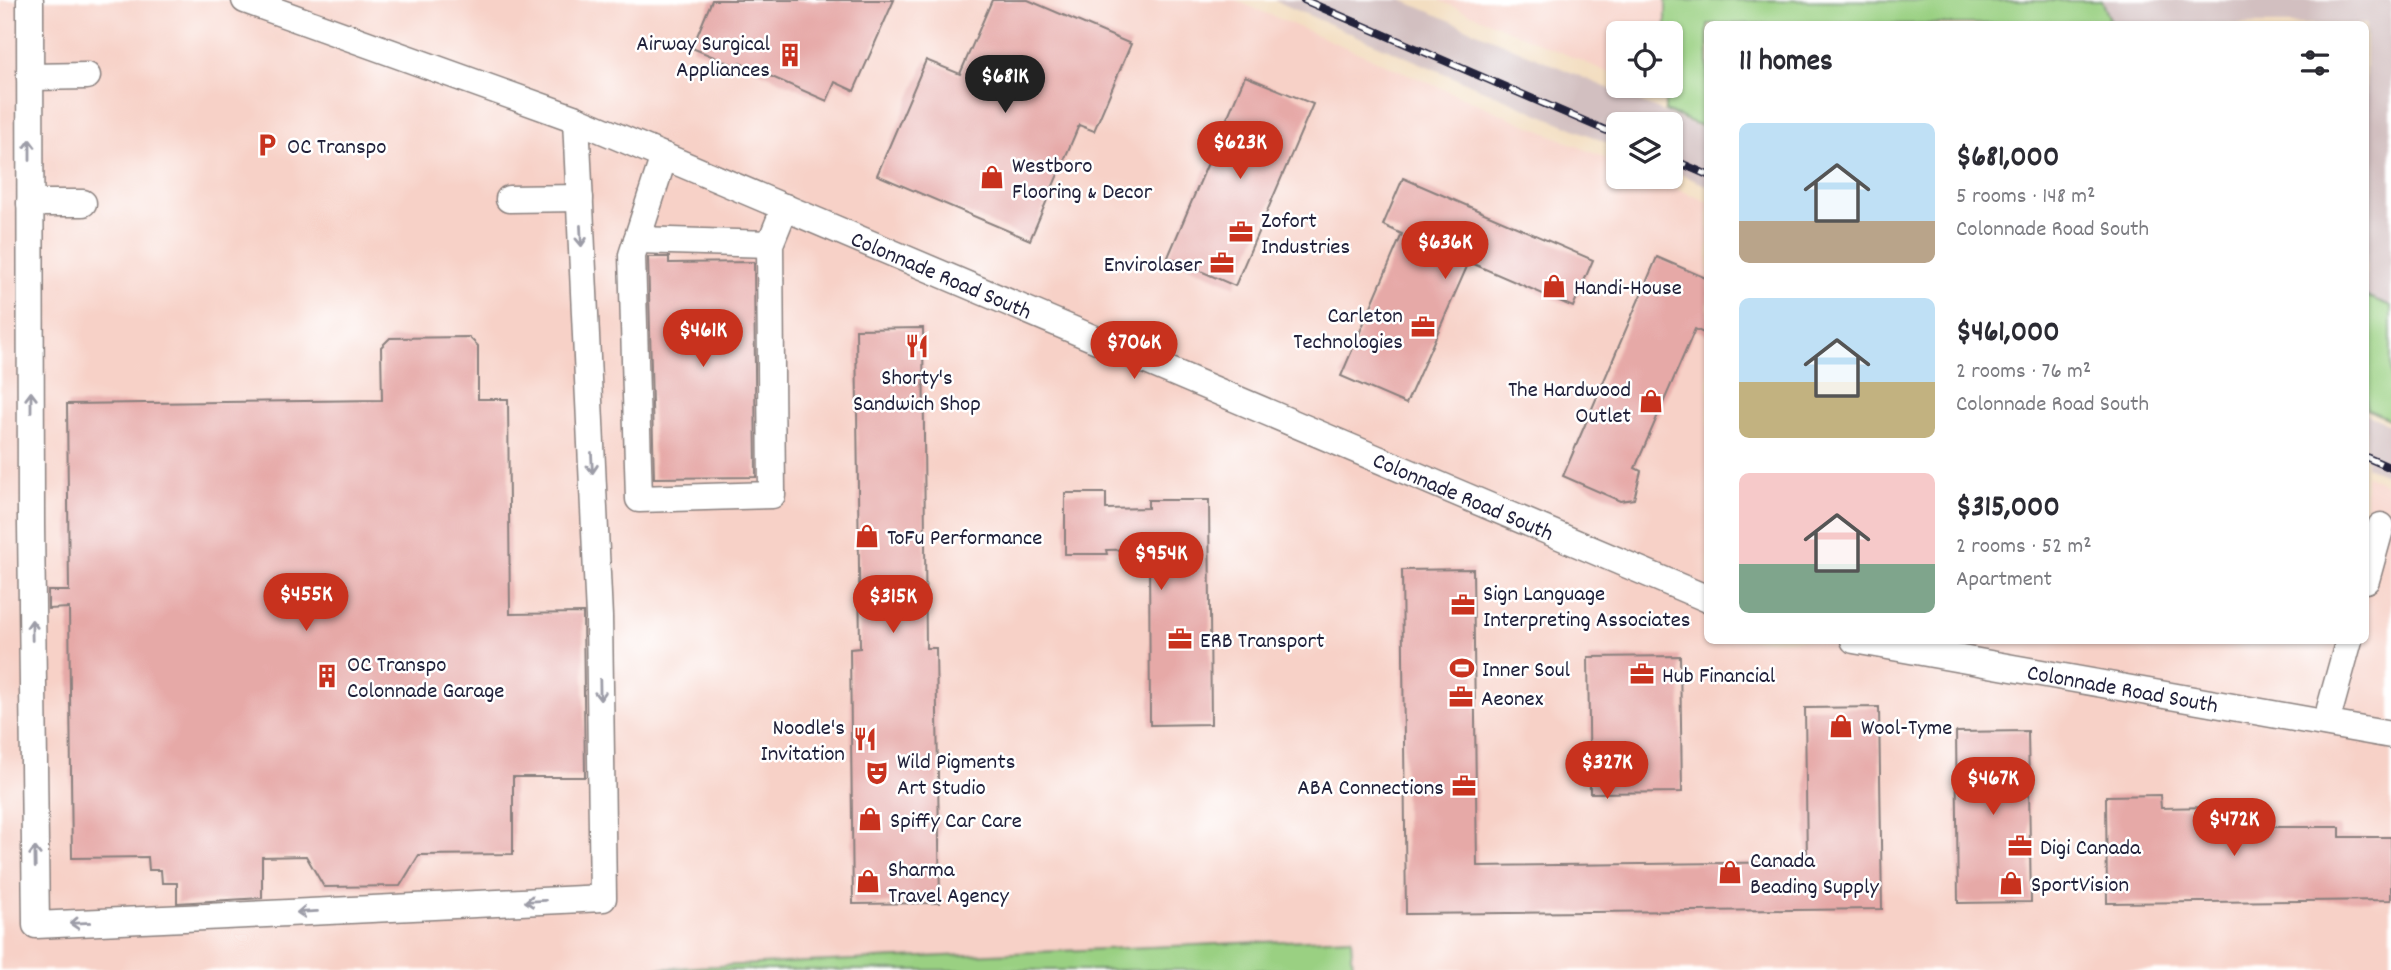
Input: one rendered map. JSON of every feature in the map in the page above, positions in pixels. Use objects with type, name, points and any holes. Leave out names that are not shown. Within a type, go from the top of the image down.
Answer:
[{"type":"street","points":[[30,0],[36,925],[603,898],[599,617],[576,119]]},
{"type":"street","name":"Colonnade Road South","points":[[245,0],[576,119],[1704,597]]},
{"type":"street","points":[[30,77],[87,76]]},
{"type":"street","points":[[664,156],[632,256],[639,499],[772,495],[770,244],[785,208]]},
{"type":"street","points":[[509,199],[580,198]]},
{"type":"street","points":[[30,203],[83,203]]},
{"type":"street","points":[[637,240],[770,244]]},
{"type":"street","points":[[2369,569],[2381,526]]},
{"type":"street","name":"Colonnade Road South","points":[[1877,644],[2391,735]]},
{"type":"street","points":[[2326,723],[2348,644]]},
{"type":"shaded area","points":[[0,0],[1235,0],[1606,158],[1606,189],[1677,189],[1704,200],[1704,644],[2369,644],[2369,477],[2391,486],[2391,970],[1353,970],[1351,938],[627,970],[0,970]]},
{"type":"shaded area","points":[[1273,0],[1402,0],[1606,87],[1606,98],[1631,98],[1664,112],[1606,112],[1606,142]]},
{"type":"shaded area","points":[[1438,0],[1688,0],[1690,107],[1668,98],[1683,98],[1683,21],[1606,21],[1606,71]]},
{"type":"shaded area","points":[[1702,0],[2391,0],[2391,320],[2369,311],[2369,21],[1707,21]]},
{"type":"shaded area","points":[[1683,120],[1704,129],[1704,184],[1683,175]]},
{"type":"shaded area","points":[[2369,415],[2391,425],[2391,477],[2369,468]]},
{"type":"green space","points":[[1666,0],[2102,1],[2111,21],[1704,21],[1704,127],[1683,119],[1683,112],[1665,111],[1665,98],[1683,98],[1683,21],[1666,21]]},
{"type":"green space","points":[[2369,297],[2391,306],[2391,420],[2369,410]]},
{"type":"green space","points":[[1351,938],[1353,970],[627,970]]},
{"type":"building","name":"Airway Surgical Appliances","points":[[712,0],[894,0],[854,91],[835,82],[827,101],[740,63],[738,67],[692,48]]},
{"type":"building","points":[[992,0],[1028,0],[1131,44],[1094,131],[1079,125],[1030,240],[877,175],[926,60],[960,74]]},
{"type":"building","points":[[1245,76],[1313,104],[1235,286],[1168,257]]},
{"type":"building","points":[[1403,178],[1593,260],[1573,307],[1469,262],[1406,404],[1341,376],[1402,234],[1383,225]]},
{"type":"building","points":[[648,257],[669,257],[669,263],[754,262],[756,477],[654,478]]},
{"type":"building","points":[[1657,257],[1704,277],[1704,333],[1695,329],[1635,468],[1641,471],[1634,499],[1620,501],[1563,476]]},
{"type":"building","points":[[923,328],[926,648],[936,648],[940,903],[853,904],[850,649],[860,648],[856,329]]},
{"type":"building","name":"OC Transpo Colonnade Garage","points":[[469,337],[478,346],[478,399],[508,399],[510,614],[583,613],[585,777],[513,777],[513,854],[419,855],[400,886],[324,887],[306,856],[262,857],[262,898],[177,903],[177,883],[162,883],[161,870],[149,870],[148,857],[72,858],[69,608],[48,609],[48,591],[69,591],[67,404],[382,400],[381,347],[390,338]]},
{"type":"building","name":"ERB Transport","points":[[1065,493],[1106,493],[1106,509],[1148,508],[1148,500],[1209,500],[1211,724],[1150,725],[1149,549],[1106,550],[1107,554],[1065,554]]},
{"type":"building","points":[[1473,569],[1477,866],[1807,862],[1805,708],[1879,707],[1882,909],[1406,914],[1402,570]]},
{"type":"building","points":[[1680,656],[1682,792],[1590,793],[1588,657]]},
{"type":"building","points":[[2028,731],[2031,902],[1958,903],[1956,732]]},
{"type":"building","points":[[2160,795],[2161,808],[2211,807],[2211,819],[2265,819],[2265,827],[2340,827],[2340,837],[2391,837],[2391,900],[2107,903],[2106,796]]},
{"type":"railway","points":[[1304,0],[1606,130]]},
{"type":"railway","points":[[1683,164],[1704,173]]},
{"type":"railway","points":[[2369,458],[2391,468]]},
{"type":"place","name":"Airway Surgical Appliances","points":[[790,55]]},
{"type":"place","name":"OC Transpo","points":[[267,145]]},
{"type":"place","name":"Westboro Flooring & Decor","points":[[992,177]]},
{"type":"place","name":"Zofort Industries","points":[[1241,232]]},
{"type":"place","name":"Envirolaser","points":[[1222,263]]},
{"type":"place","name":"Handi-House","points":[[1554,286]]},
{"type":"place","name":"Carleton Technologies","points":[[1423,327]]},
{"type":"place","name":"Shorty's Sandwich Shop","points":[[917,346]]},
{"type":"place","name":"The Hardwood Outlet","points":[[1651,401]]},
{"type":"place","name":"ToFu Performance","points":[[867,536]]},
{"type":"place","name":"Sign Language Interpreting Associates","points":[[1463,605]]},
{"type":"place","name":"ERB Transport","points":[[1180,639]]},
{"type":"place","name":"Inner Soul","points":[[1462,668]]},
{"type":"place","name":"Hub Financial","points":[[1642,674]]},
{"type":"place","name":"OC Transpo Colonnade Garage","points":[[327,676]]},
{"type":"place","name":"Aeonex","points":[[1461,697]]},
{"type":"place","name":"Wool-Tyme","points":[[1841,726]]},
{"type":"place","name":"Noodle's Invitation","points":[[865,739]]},
{"type":"place","name":"Wild Pigments Art Studio","points":[[877,773]]},
{"type":"place","name":"ABA Connections","points":[[1464,786]]},
{"type":"place","name":"Spiffy Car Care","points":[[870,819]]},
{"type":"place","name":"Digi Canada","points":[[2020,846]]},
{"type":"place","name":"Canada Beading Supply","points":[[1730,872]]},
{"type":"place","name":"Sharma Travel Agency","points":[[868,881]]},
{"type":"place","name":"SportVision","points":[[2011,883]]}]
